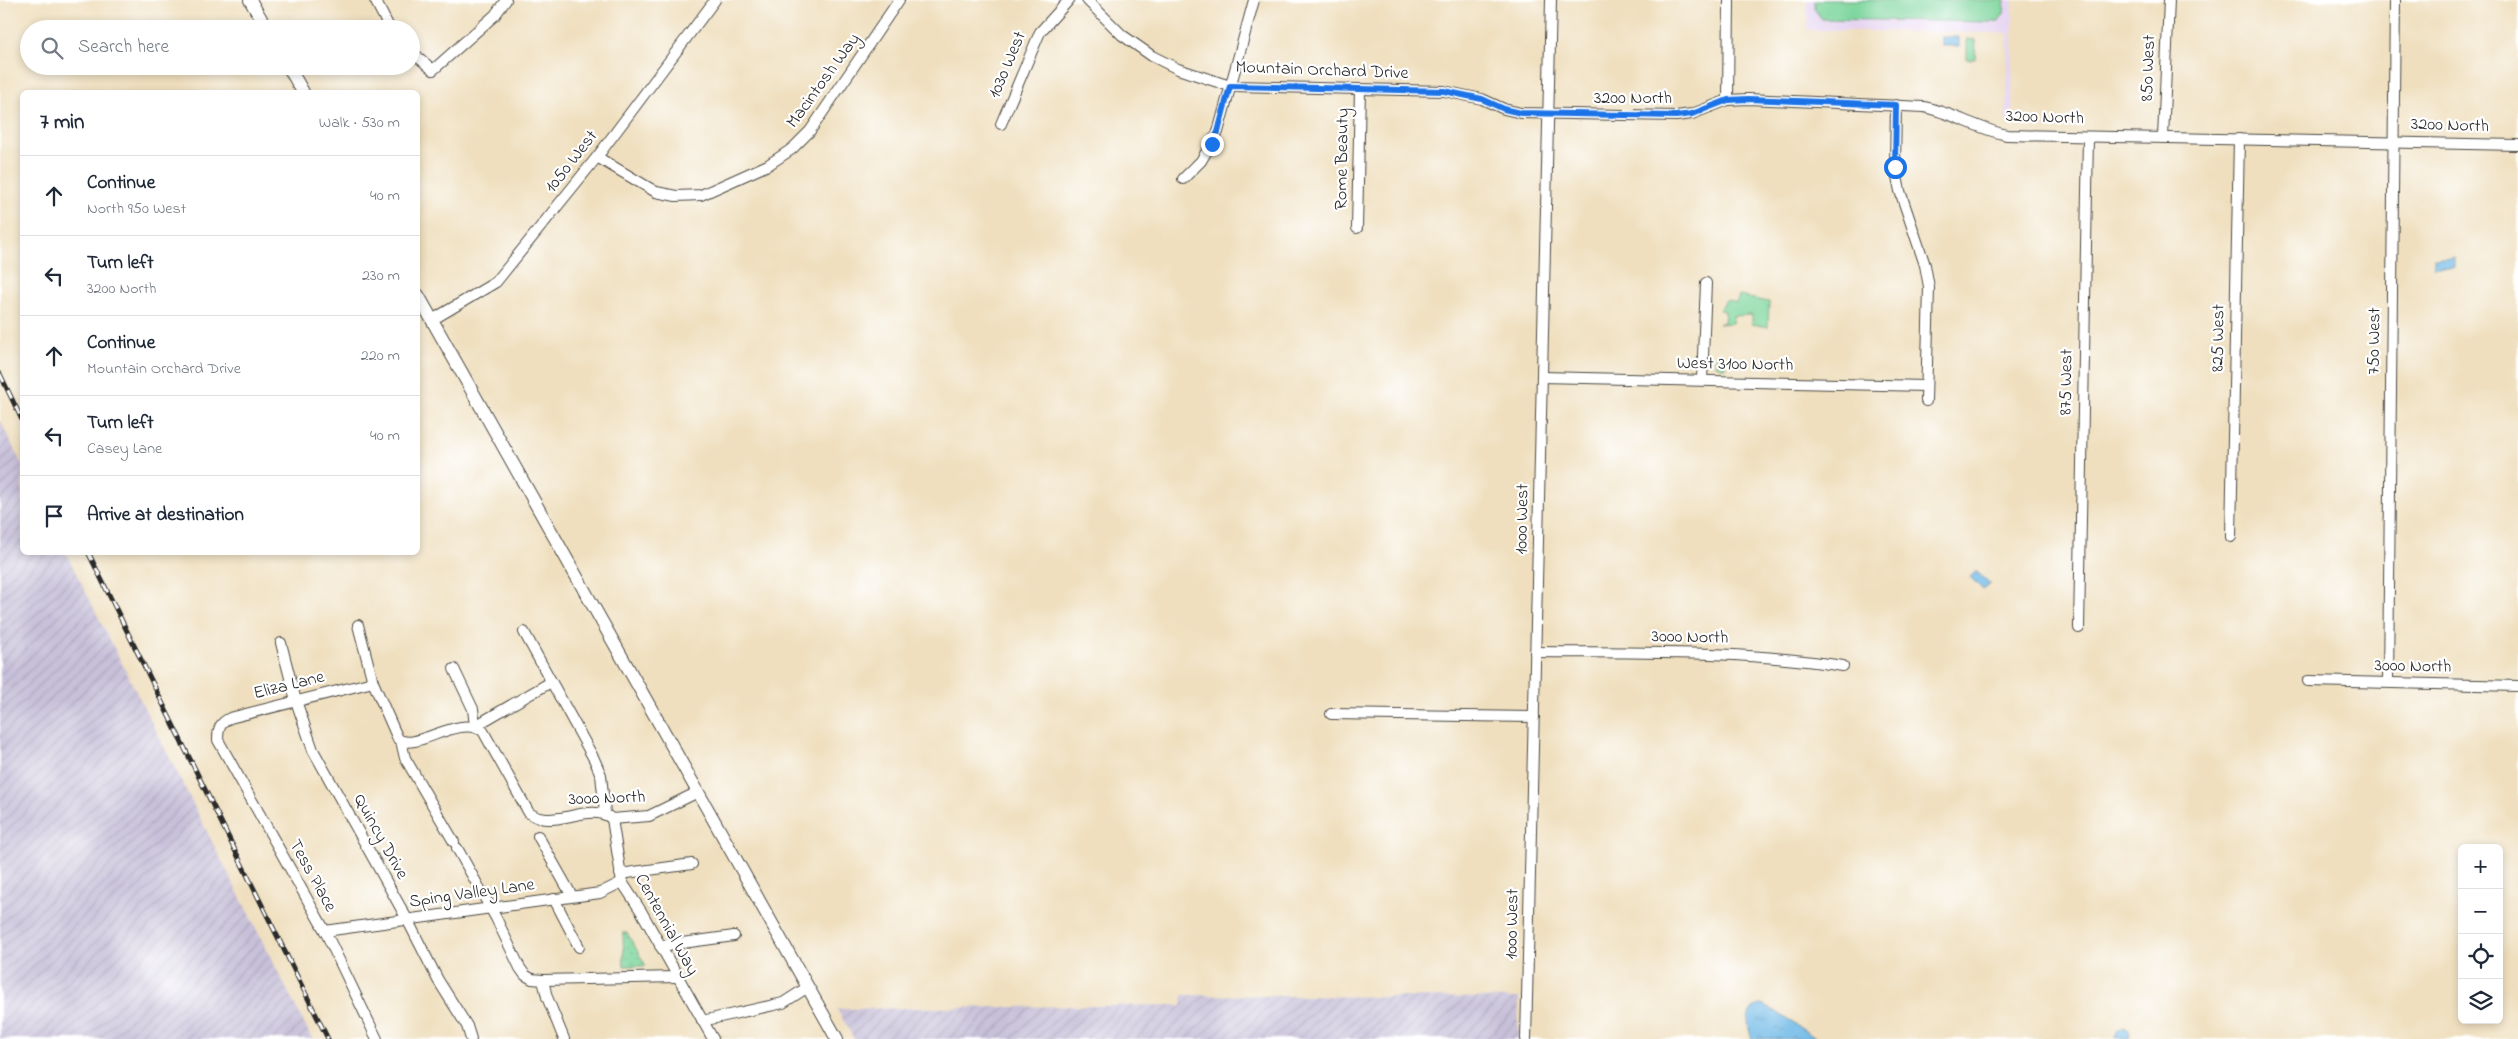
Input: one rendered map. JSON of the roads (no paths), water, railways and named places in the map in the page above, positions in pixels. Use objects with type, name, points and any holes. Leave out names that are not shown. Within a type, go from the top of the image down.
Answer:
[{"type":"main road","points":[[250,0],[262,20]]},
{"type":"main road","points":[[293,75],[302,90]]},
{"type":"main road","points":[[420,299],[837,1039]]},
{"type":"street","points":[[376,0],[386,20]]},
{"type":"street","points":[[420,59],[433,70],[495,15],[506,0]]},
{"type":"street","name":"1050 West","points":[[432,320],[496,282],[597,157],[715,0]]},
{"type":"street","name":"Macintosh Way","points":[[597,157],[656,192],[676,196],[701,195],[768,165],[792,149],[810,131],[876,38],[899,0]]},
{"type":"street","name":"1030 West","points":[[1001,124],[1040,32],[1069,0]]},
{"type":"street","name":"Mountain Orchard Drive","points":[[1087,0],[1122,35],[1152,56],[1178,69],[1230,86],[1444,91],[1482,99],[1504,109],[1521,113],[1549,114]]},
{"type":"street","points":[[1183,179],[1212,144],[1218,132],[1254,0]]},
{"type":"street","name":"1000 West","points":[[1526,1039],[1551,0]]},
{"type":"street","points":[[1728,100],[1729,0]]},
{"type":"street","name":"850 West","points":[[2163,138],[2169,0]]},
{"type":"street","name":"750 West","points":[[2388,682],[2395,0]]},
{"type":"street","name":"Rome Beauty","points":[[1358,228],[1360,90]]},
{"type":"street","name":"3200 North","points":[[1549,114],[1676,116],[1692,114],[1728,100],[1766,99],[1924,107],[1946,112],[1965,122],[2007,135],[2393,141],[2518,145]]},
{"type":"street","points":[[1896,105],[1895,167],[1900,191],[1925,265],[1929,287],[1926,401]]},
{"type":"street","name":"875 West","points":[[2079,628],[2088,137]]},
{"type":"street","name":"825 West","points":[[2231,537],[2239,139]]},
{"type":"street","points":[[1702,380],[1706,283]]},
{"type":"street","name":"West 3100 North","points":[[1542,377],[1926,386]]},
{"type":"street","points":[[358,625],[373,682],[391,729],[401,741],[405,758],[455,845],[525,975],[532,979],[543,980],[676,977]]},
{"type":"street","name":"Centennial Way","points":[[524,632],[601,775],[621,878],[713,1039]]},
{"type":"street","name":"Quincy Drive","points":[[281,642],[296,701],[317,756],[407,919],[438,980],[467,1026],[471,1039]]},
{"type":"street","name":"3000 North","points":[[1535,652],[1754,655],[1795,658],[1843,666]]},
{"type":"street","points":[[454,669],[473,709],[475,726]]},
{"type":"street","name":"3000 North","points":[[2308,681],[2518,686]]},
{"type":"street","name":"Eliza Lane","points":[[218,730],[222,722],[230,718],[373,682]]},
{"type":"street","points":[[401,741],[411,741],[462,726],[475,726],[551,682]]},
{"type":"street","points":[[1331,714],[1534,716]]},
{"type":"street","name":"3000 North","points":[[475,726],[483,731],[529,813],[541,819],[649,816],[698,792]]},
{"type":"street","name":"Tess Place","points":[[218,730],[218,740],[324,932],[377,1039]]},
{"type":"street","points":[[538,836],[572,896]]},
{"type":"street","name":"Sping Valley Lane","points":[[324,932],[600,893],[621,878],[692,864]]},
{"type":"street","points":[[554,899],[579,947]]},
{"type":"street","points":[[660,946],[734,936]]},
{"type":"street","points":[[543,980],[547,997],[564,1039]]},
{"type":"street","points":[[702,1021],[783,1003],[808,987]]},
{"type":"water","points":[[1942,37],[1959,37],[1959,46],[1942,46]]},
{"type":"water","points":[[2434,258],[2454,258],[2454,267],[2434,267]]},
{"type":"water","points":[[1976,571],[1990,584],[1983,590],[1970,577]]},
{"type":"water","points":[[1762,1005],[1775,1011],[1817,1039],[1752,1039],[1748,1018],[1752,1009]]},
{"type":"water","points":[[2124,1027],[2129,1030],[2129,1039],[2116,1039],[2117,1031]]},
{"type":"railway","points":[[0,374],[20,416]]},
{"type":"railway","points":[[89,555],[328,1039]]}]
